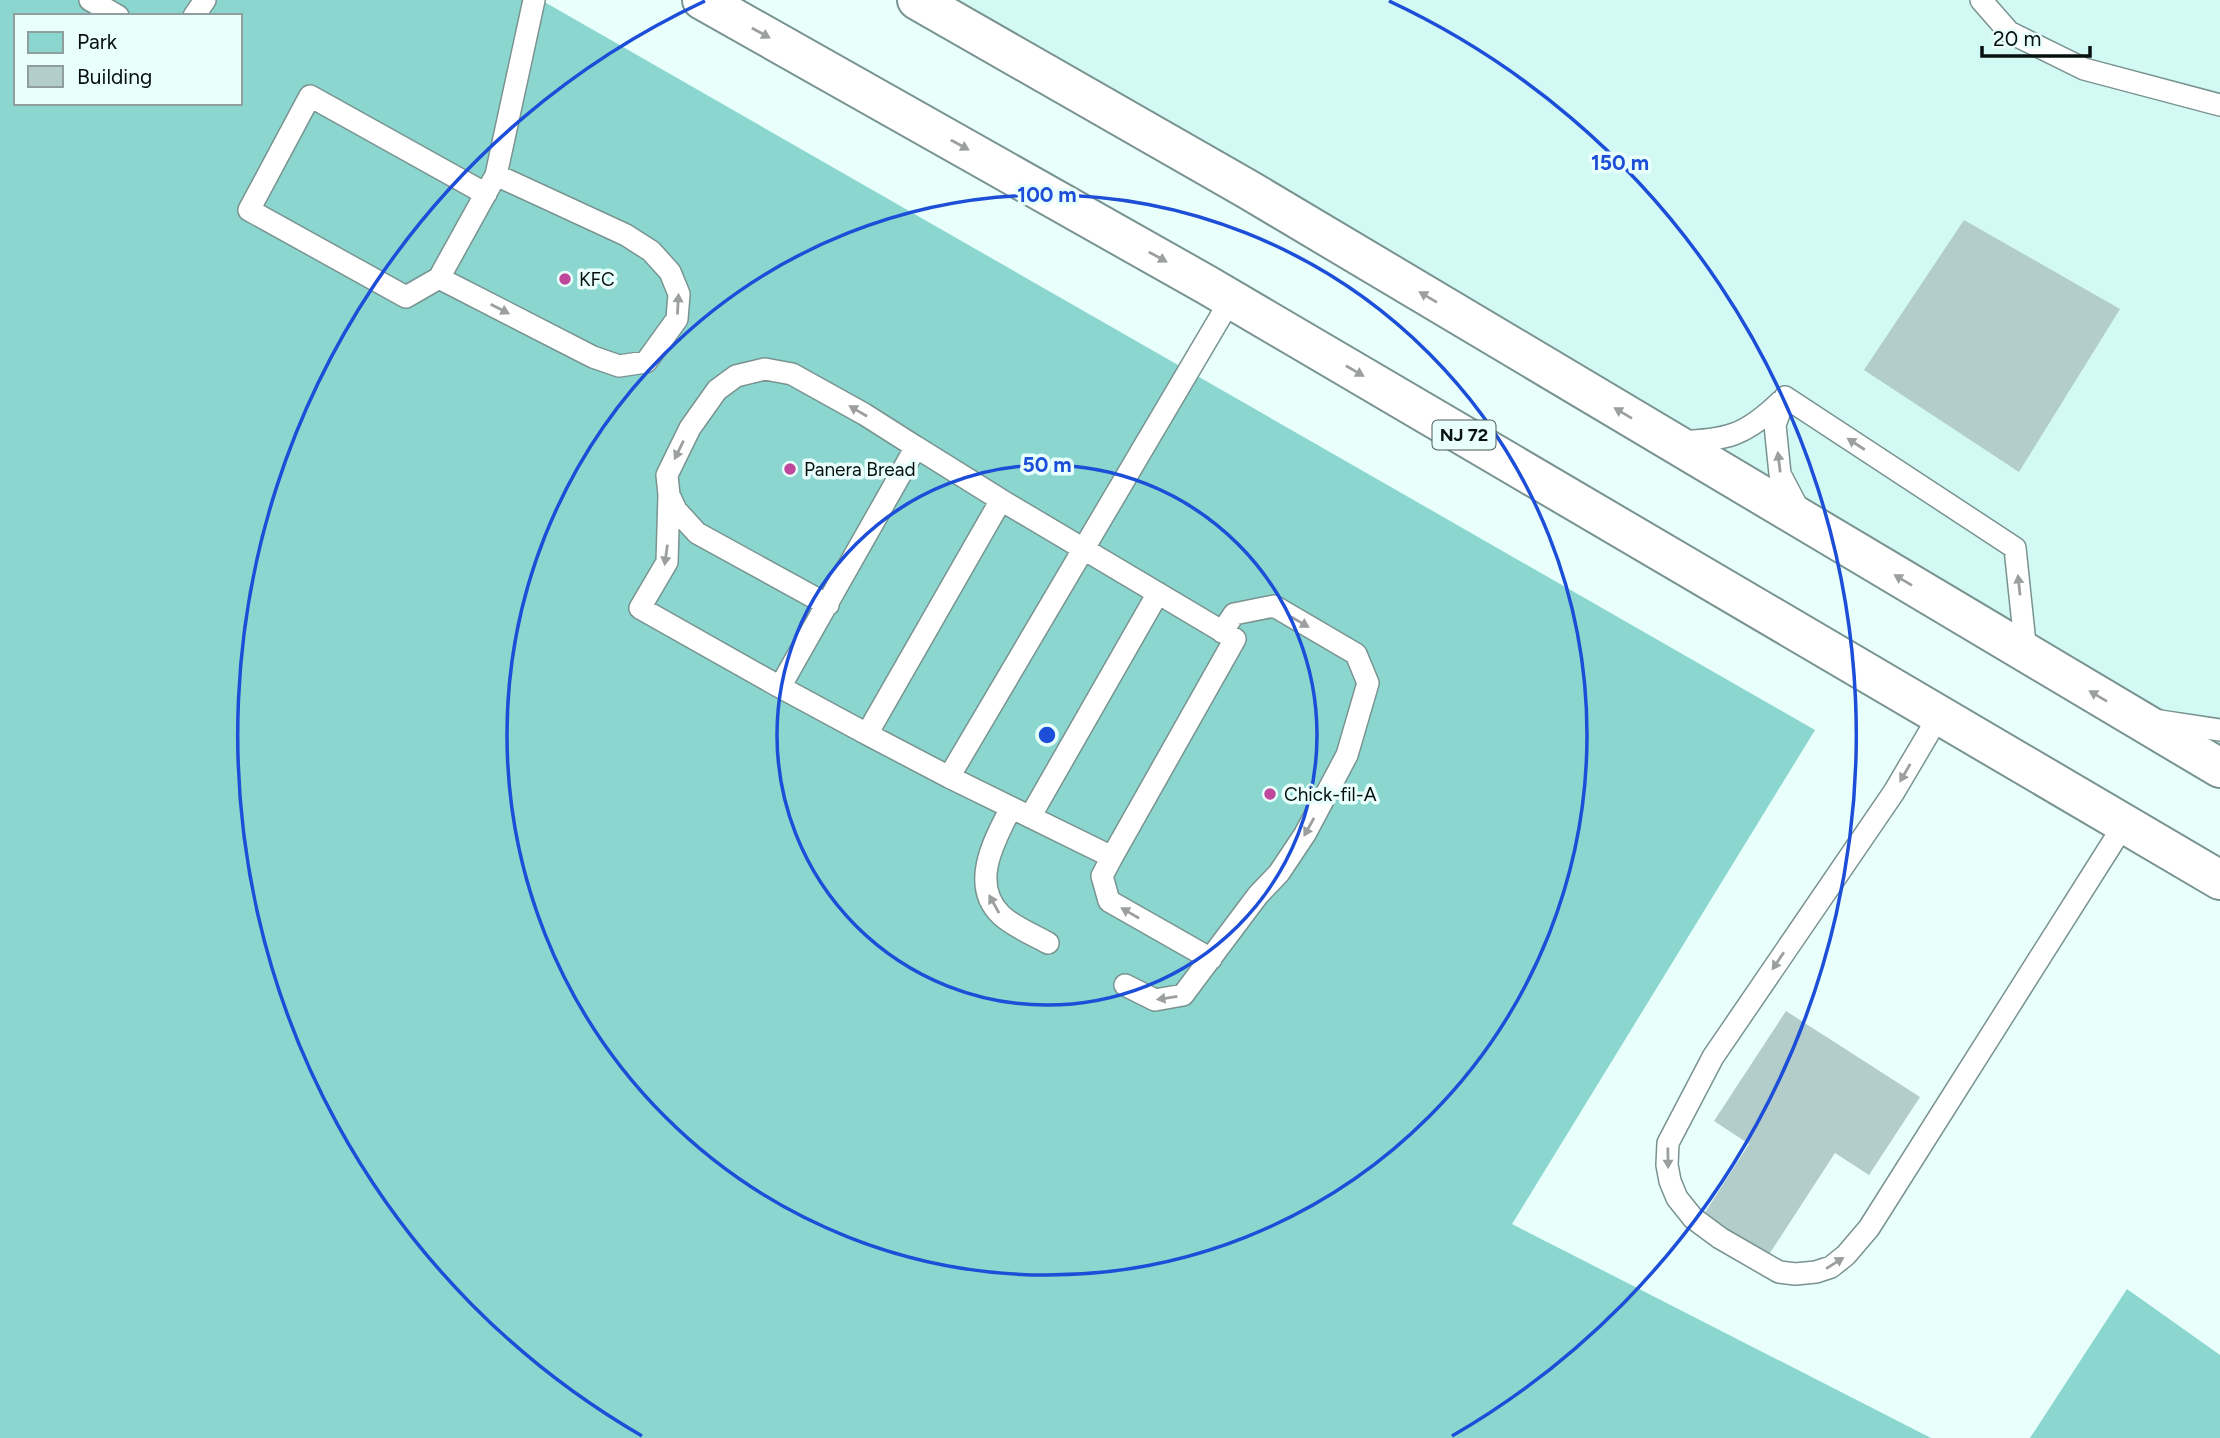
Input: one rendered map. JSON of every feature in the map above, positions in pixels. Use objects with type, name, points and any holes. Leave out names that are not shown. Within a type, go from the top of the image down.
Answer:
[{"type":"highway","name":"NJ 72","points":[[702,0],[1231,299],[2220,880]]},
{"type":"highway","points":[[917,0],[1249,190],[2220,768]]},
{"type":"lane","points":[[90,0],[114,14]]},
{"type":"lane","points":[[485,194],[310,96],[249,210],[406,297],[439,278],[496,175],[534,0]]},
{"type":"lane","points":[[1981,0],[2009,33],[2084,69],[2220,105]]},
{"type":"lane","points":[[439,278],[593,357],[620,366],[646,362],[677,319],[679,294],[670,272],[651,251],[626,235],[496,175]]},
{"type":"lane","points":[[949,777],[1231,299]]},
{"type":"lane","points":[[1112,857],[867,734],[640,608],[667,562],[667,475],[690,428],[718,390],[736,376],[765,369],[792,374],[864,414],[1001,500],[1235,639],[1112,857],[1101,876],[1109,901],[1211,959]]},
{"type":"lane","points":[[1672,442],[1712,440],[1740,433],[1760,421],[1785,397]]},
{"type":"lane","points":[[1785,397],[1775,425],[1780,474],[1806,522]]},
{"type":"lane","points":[[1785,397],[2015,548],[2026,653]]},
{"type":"lane","points":[[780,687],[916,447]]},
{"type":"lane","points":[[669,495],[676,510],[697,533],[828,605]]},
{"type":"lane","points":[[867,734],[1001,500]]},
{"type":"lane","points":[[1048,943],[1001,916],[990,900],[986,874],[989,850],[1020,812],[1158,593]]},
{"type":"lane","points":[[1125,985],[1155,1000],[1183,995],[1258,895],[1279,873],[1305,834],[1347,755],[1368,683],[1356,654],[1274,606],[1234,614],[1222,632]]},
{"type":"lane","points":[[1940,714],[1894,792],[1713,1057],[1668,1143],[1667,1165],[1677,1198],[1693,1218],[1720,1238],[1779,1272],[1806,1273],[1831,1267],[1846,1255],[1869,1228],[2126,823]]},
{"type":"lane","points":[[2133,717],[2220,730]]},
{"type":"shaded area","points":[[917,0],[2220,0],[2220,768]]},
{"type":"green space","points":[[0,0],[541,0],[1815,730],[1512,1224],[1931,1438],[0,1438]]},
{"type":"green space","points":[[2127,1289],[2220,1355],[2220,1438],[2030,1438]]},
{"type":"building","points":[[1964,220],[2120,309],[2019,472],[1864,370]]},
{"type":"building","points":[[1786,1011],[1920,1097],[1869,1175],[1835,1153],[1768,1256],[1704,1214],[1749,1144],[1714,1121]]},
{"type":"place","name":"KFC","points":[[565,279]]},
{"type":"place","name":"Panera Bread","points":[[790,469]]},
{"type":"place","name":"Chick-fil-A","points":[[1270,794]]}]
